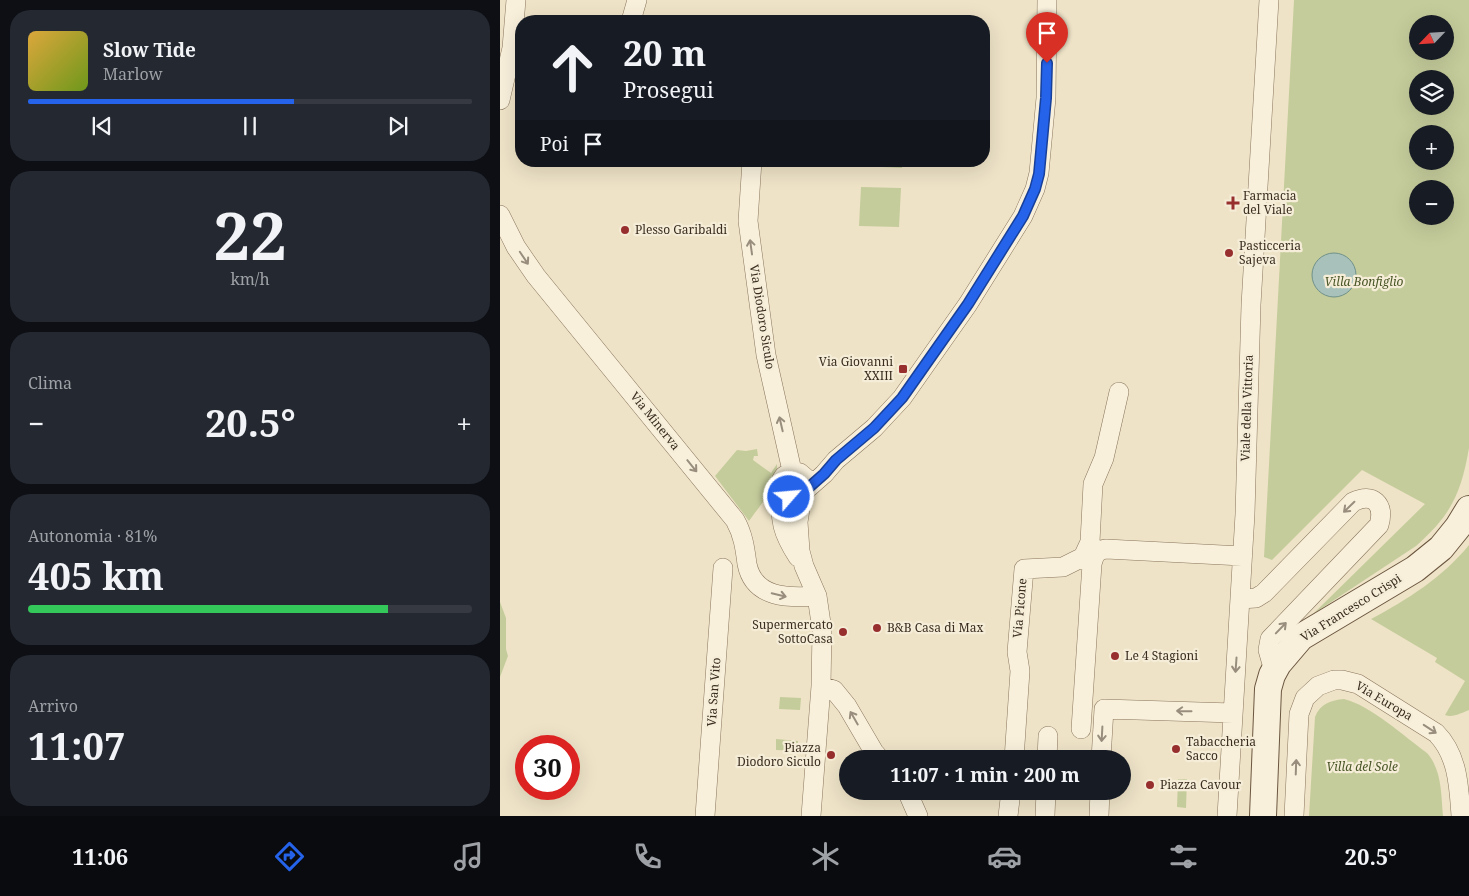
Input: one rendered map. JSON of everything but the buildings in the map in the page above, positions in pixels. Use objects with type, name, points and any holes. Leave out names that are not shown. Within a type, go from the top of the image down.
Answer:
[{"type":"main road","name":"Via Francesco Crispi","points":[[1264,816],[1268,689],[1274,671],[1288,650],[1301,637],[1415,569],[1441,548],[1458,527],[1469,509]]},
{"type":"street","points":[[500,100],[512,48],[516,0]]},
{"type":"street","points":[[633,15],[637,0]]},
{"type":"street","points":[[783,491],[789,497],[797,498],[824,474],[836,460],[874,428],[902,398],[968,304],[1023,216],[1039,174],[1045,107],[1047,0]]},
{"type":"street","name":"Viale della Vittoria","points":[[1227,816],[1240,598],[1252,297],[1269,0]]},
{"type":"street","name":"Via Diodoro Siculo","points":[[752,167],[748,221],[766,355],[794,471]]},
{"type":"street","name":"Via Minerva","points":[[500,215],[516,247],[536,276],[735,520],[742,536],[748,565],[755,581],[766,591],[780,596],[817,596]]},
{"type":"street","name":"Via Picone","points":[[1015,750],[1020,671],[1017,652],[1024,569],[1063,567],[1082,556],[1090,542],[1093,484],[1104,458],[1119,392]]},
{"type":"street","points":[[811,816],[821,686],[822,630],[817,596],[804,566],[785,536],[781,513],[783,491],[781,488],[784,476],[817,463],[836,460]]},
{"type":"street","points":[[794,471],[807,479],[799,508],[798,535],[804,566]]},
{"type":"street","points":[[1240,598],[1256,598],[1264,593],[1353,502],[1369,498],[1377,503],[1381,512],[1379,525],[1270,639],[1268,650],[1274,671]]},
{"type":"street","points":[[1081,729],[1092,564],[1096,553],[1106,548],[1242,556]]},
{"type":"street","name":"Via San Vito","points":[[705,816],[722,568]]},
{"type":"street","name":"Via Europa","points":[[1294,816],[1298,722],[1301,705],[1311,691],[1334,680],[1358,684],[1443,740],[1449,748],[1456,769],[1461,816]]},
{"type":"street","points":[[821,686],[834,690],[847,706],[873,750]]},
{"type":"street","points":[[1102,750],[1104,709],[1233,713]]},
{"type":"street","points":[[1047,750],[1048,736]]},
{"type":"street","points":[[911,800],[918,816]]},
{"type":"street","points":[[1008,816],[1010,800]]},
{"type":"street","points":[[1045,816],[1046,800]]},
{"type":"street","points":[[1099,816],[1100,800]]},
{"type":"green space","name":"Villa Bonfiglio","points":[[1294,0],[1469,0],[1469,448],[1458,491],[1453,503],[1438,524],[1416,546],[1313,614],[1425,504],[1362,470],[1272,560],[1264,557]]},
{"type":"green space","points":[[861,187],[901,188],[899,227],[859,226]]},
{"type":"green space","points":[[757,449],[758,456],[754,456],[753,460],[771,473],[777,464],[777,472],[768,494],[749,521],[715,476],[737,450]]},
{"type":"green space","points":[[1469,545],[1469,710],[1457,715],[1448,716],[1445,715],[1465,681],[1435,662],[1437,658],[1371,619],[1424,587],[1459,557]]},
{"type":"green space","points":[[500,602],[506,618],[506,649],[508,656],[500,677]]},
{"type":"green space","points":[[780,697],[801,698],[800,710],[779,709]]},
{"type":"green space","name":"Villa del Sole","points":[[1344,699],[1354,702],[1376,715],[1427,753],[1436,767],[1441,791],[1443,816],[1309,816],[1315,717],[1326,704]]},
{"type":"green space","points":[[776,739],[798,741],[798,751],[776,750]]},
{"type":"green space","points":[[1178,779],[1187,779],[1186,808],[1177,807]]},
{"type":"water","points":[[1338,253],[1350,259],[1355,266],[1355,284],[1350,291],[1343,296],[1330,297],[1322,294],[1315,287],[1312,271],[1315,263],[1322,256]]},
{"type":"place","name":"Farmacia del Viale","points":[[1233,203]]},
{"type":"place","name":"Plesso Garibaldi","points":[[625,230]]},
{"type":"place","name":"Pasticceria Sajeva","points":[[1229,253]]},
{"type":"place","name":"Via Giovanni XXIII","points":[[903,369]]},
{"type":"place","name":"B&B Casa di Max","points":[[877,628]]},
{"type":"place","name":"Supermercato SottoCasa","points":[[843,632]]},
{"type":"place","name":"Le 4 Stagioni","points":[[1115,656]]},
{"type":"place","name":"Tabaccheria Sacco","points":[[1176,749]]},
{"type":"place","name":"Piazza Diodoro Siculo","points":[[831,755]]},
{"type":"place","name":"Piazza Cavour","points":[[1150,785]]},
{"type":"route","points":[[789,497],[797,498],[802,496],[836,460],[874,428],[902,398],[968,304],[1023,216],[1035,189],[1039,174],[1046,98],[1047,63]]}]
